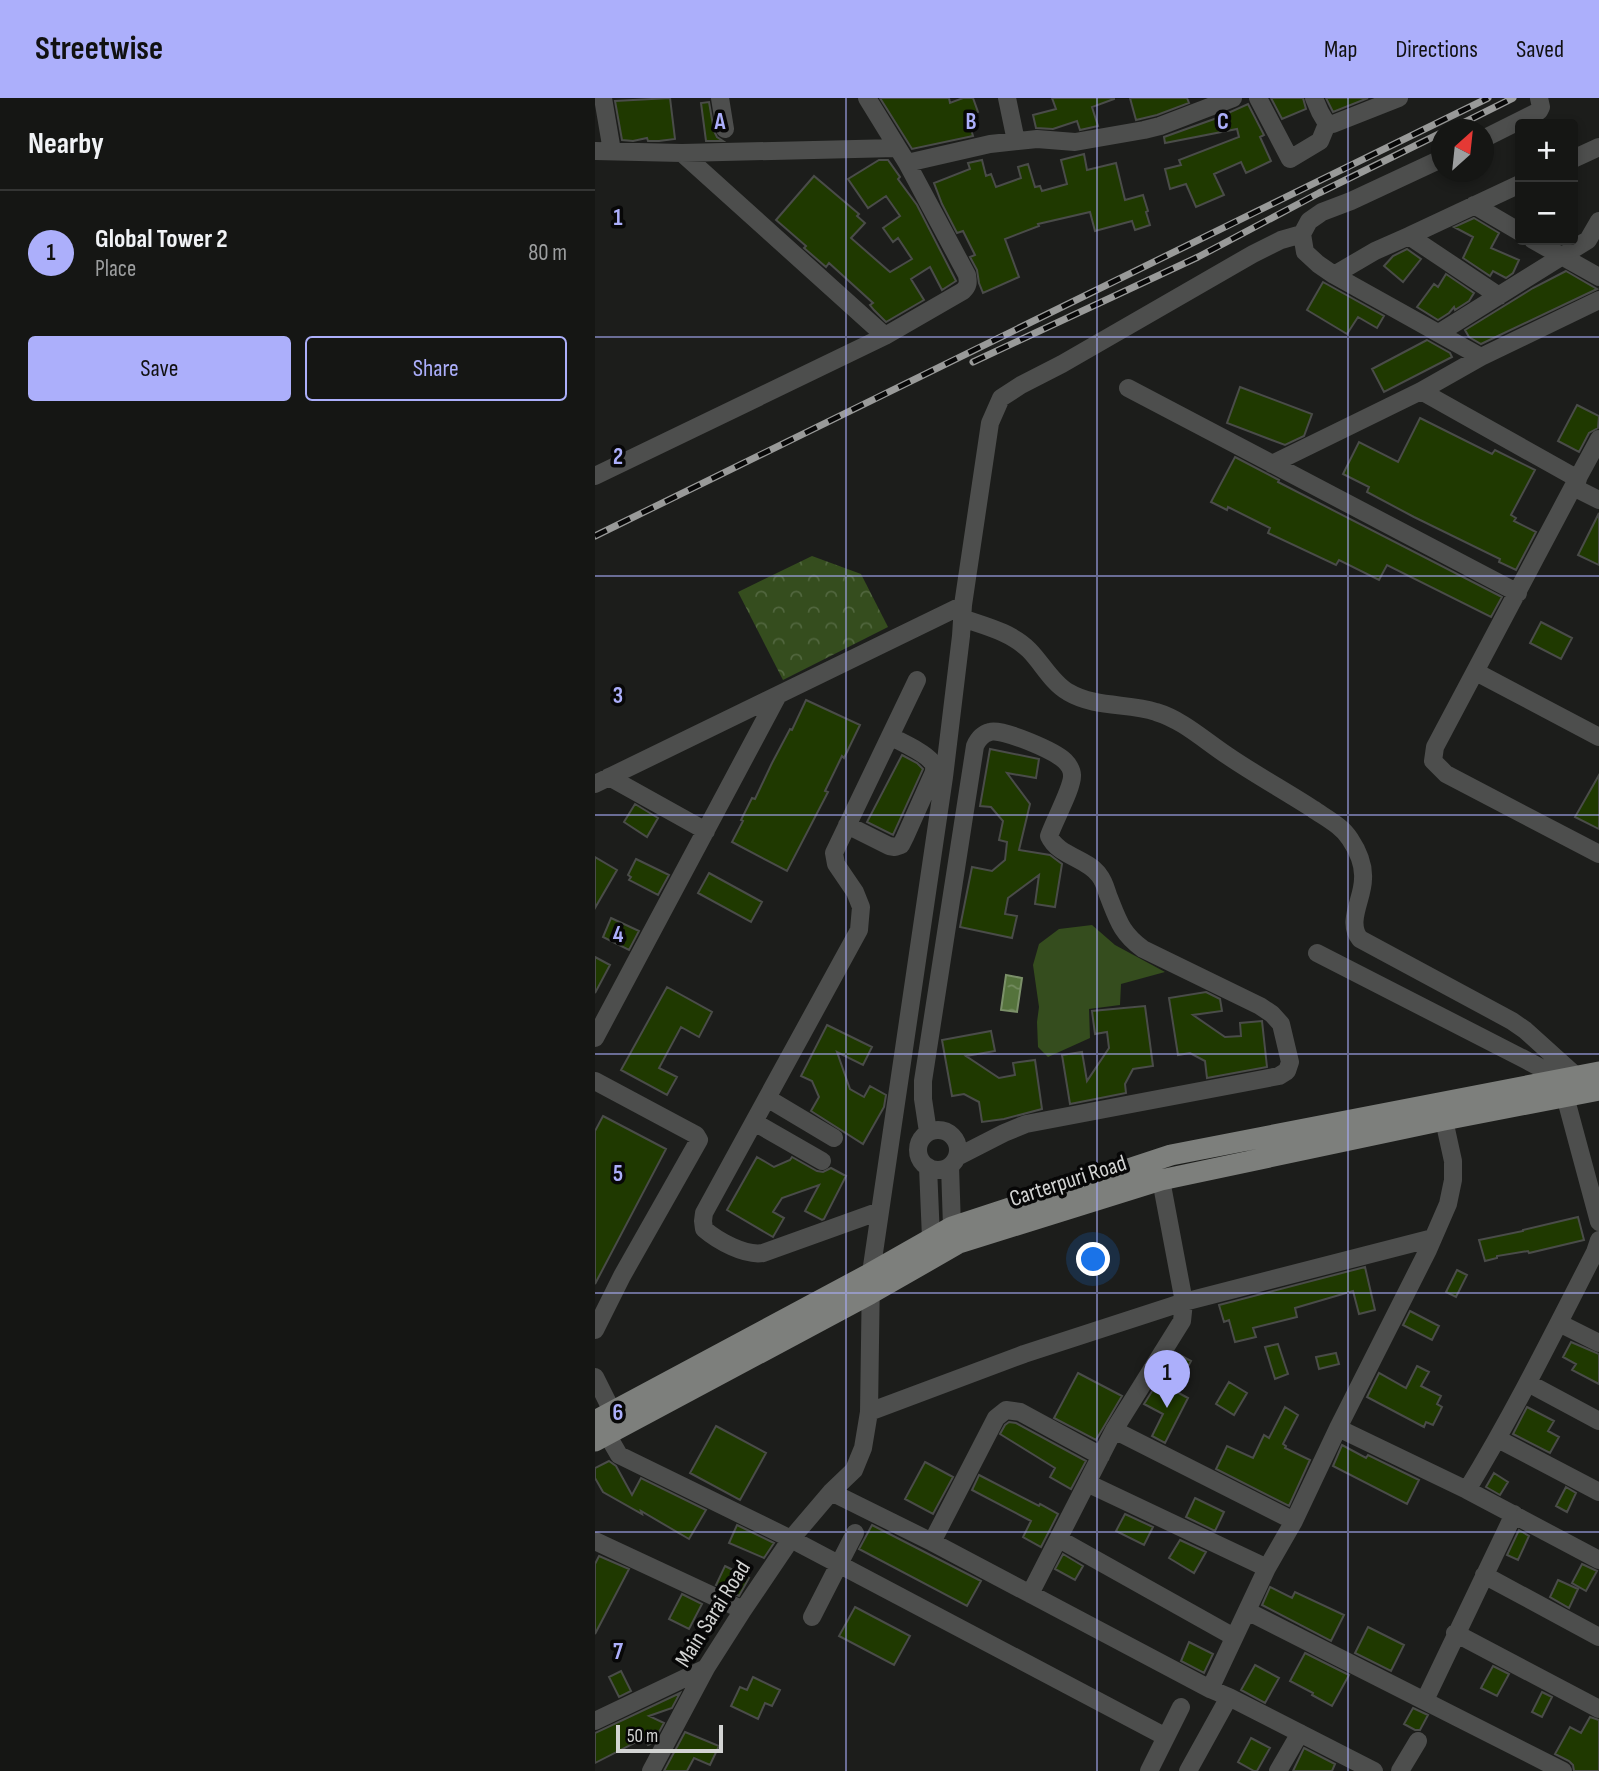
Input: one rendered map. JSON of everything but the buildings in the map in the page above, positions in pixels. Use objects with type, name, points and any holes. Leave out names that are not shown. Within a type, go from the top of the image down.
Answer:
[{"type":"main road","name":"Carterpuri Road","points":[[955,1235],[1161,1180],[1444,1120],[1599,1072]]},
{"type":"main road","name":"Carterpuri Road","points":[[603,1424],[870,1284],[955,1235],[1171,1155],[1566,1084],[1599,1090]]},
{"type":"street","points":[[603,98],[604,151],[901,156],[1037,139],[1075,142],[1144,131],[1233,98]]},
{"type":"street","points":[[720,98],[725,129]]},
{"type":"street","points":[[595,476],[885,335],[967,287],[967,275],[867,98]]},
{"type":"street","points":[[1007,98],[1016,141]]},
{"type":"street","points":[[1258,98],[1290,159],[1320,141],[1328,124]]},
{"type":"street","points":[[1314,98],[1328,124]]},
{"type":"street","points":[[1328,124],[1399,98]]},
{"type":"street","points":[[1494,134],[1539,111],[1541,107],[1538,98]]},
{"type":"street","points":[[1578,157],[1599,147]]},
{"type":"street","points":[[682,153],[885,335]]},
{"type":"street","points":[[1431,164],[1322,212],[1309,221],[1302,234],[1305,252],[1334,275],[1481,357]]},
{"type":"street","points":[[1334,275],[1375,251],[1515,186]]},
{"type":"street","points":[[1475,205],[1515,229]]},
{"type":"street","points":[[1439,333],[1588,240],[1599,221]]},
{"type":"street","name":"Main Sarai Road","points":[[651,1771],[706,1668],[743,1610],[791,1539],[831,1492],[854,1470],[863,1448],[869,1412],[870,1284],[944,777],[963,612],[990,423],[1001,398],[1021,385],[1253,254],[1280,240],[1302,234]]},
{"type":"street","points":[[1409,236],[1499,296]]},
{"type":"street","points":[[1542,245],[1599,277]]},
{"type":"street","points":[[1272,464],[1599,300]]},
{"type":"street","points":[[1128,388],[1518,593]]},
{"type":"street","points":[[1421,391],[1599,500]]},
{"type":"street","points":[[1599,439],[1435,747],[1433,761],[1446,774],[1599,854]]},
{"type":"street","points":[[602,781],[963,612],[1028,648],[1066,691],[1084,699],[1153,711],[1171,717],[1228,757],[1338,825],[1349,837],[1361,861],[1363,879],[1354,933],[1360,939],[1512,1021],[1535,1038],[1566,1084],[1598,1218]]},
{"type":"street","points":[[1476,672],[1599,737]]},
{"type":"street","points":[[880,1212],[755,1255],[711,1235],[704,1229],[703,1221],[704,1213],[859,930],[861,907],[855,892],[836,864],[834,853],[917,680]]},
{"type":"street","points":[[595,1038],[777,697]]},
{"type":"street","points":[[928,1132],[923,1081],[975,746],[978,738],[1000,731],[1051,751],[1067,762],[1073,773],[1071,783],[1049,836],[1052,844],[1092,867],[1101,877],[1122,929],[1132,941],[1272,1014],[1281,1024],[1290,1062],[1287,1071],[1279,1076],[1026,1124],[1004,1133],[954,1161],[939,1170],[923,1163],[918,1153],[920,1141],[928,1132],[940,1129],[951,1134],[958,1145],[954,1161],[955,1235]]},
{"type":"street","points":[[847,825],[889,846],[901,845],[905,838],[934,772],[934,765],[932,761],[890,736]]},
{"type":"street","points":[[602,781],[706,831]]},
{"type":"street","points":[[1317,953],[1526,1060],[1566,1084]]},
{"type":"street","points":[[595,1081],[696,1135],[699,1140],[622,1276],[595,1330]]},
{"type":"street","points":[[767,1098],[834,1138]]},
{"type":"street","points":[[1210,1689],[1267,1568],[1294,1521],[1448,1204],[1453,1180],[1453,1161],[1444,1120]]},
{"type":"street","points":[[754,1122],[822,1161]]},
{"type":"street","points":[[928,1167],[935,1245]]},
{"type":"street","points":[[1030,1594],[1114,1430],[1182,1321],[1184,1302],[1161,1180]]},
{"type":"street","points":[[869,1412],[1024,1354],[1184,1302],[1433,1238]]},
{"type":"street","points":[[1467,1490],[1528,1383],[1599,1240]]},
{"type":"street","points":[[1559,1323],[1599,1343]]},
{"type":"street","points":[[595,1377],[603,1424],[619,1455],[791,1539],[1166,1737]]},
{"type":"street","points":[[1528,1383],[1599,1421]]},
{"type":"street","points":[[932,1542],[996,1418],[1006,1410],[1020,1412],[1101,1456]]},
{"type":"street","points":[[1338,1428],[1467,1490],[1599,1560]]},
{"type":"street","points":[[1114,1430],[1294,1521]]},
{"type":"street","points":[[1498,1439],[1599,1492]]},
{"type":"street","points":[[1087,1483],[1267,1568]]},
{"type":"street","points":[[831,1492],[1300,1733],[1350,1766],[1374,1771]]},
{"type":"street","points":[[1425,1700],[1514,1514]]},
{"type":"street","points":[[812,1617],[855,1532]]},
{"type":"street","points":[[1059,1539],[1234,1637]]},
{"type":"street","points":[[595,1541],[743,1610]]},
{"type":"street","points":[[1484,1574],[1599,1637]]},
{"type":"street","points":[[1247,1611],[1563,1771]]},
{"type":"street","points":[[1455,1633],[1599,1709]]},
{"type":"street","points":[[595,1721],[706,1668]]},
{"type":"street","points":[[1188,1771],[1229,1697]]},
{"type":"street","points":[[1149,1771],[1181,1707]]},
{"type":"street","points":[[1278,1771],[1300,1733]]},
{"type":"street","points":[[1400,1771],[1418,1741]]},
{"type":"green space","points":[[812,556],[861,574],[888,627],[783,680],[738,592]]},
{"type":"green space","points":[[1092,925],[1115,945],[1165,972],[1121,984],[1120,1005],[1089,1009],[1090,1038],[1048,1057],[1038,1047],[1039,1007],[1033,965],[1039,944],[1059,929]]},
{"type":"water","points":[[1006,975],[1022,978],[1017,1012],[1001,1010]]},
{"type":"railway","points":[[595,536],[1488,98]]},
{"type":"railway","points":[[1471,119],[1513,98]]},
{"type":"railway","points":[[973,362],[1198,257],[1431,138]]},
{"type":"place","name":"Global Tower 2","points":[[1167,1408]]}]
